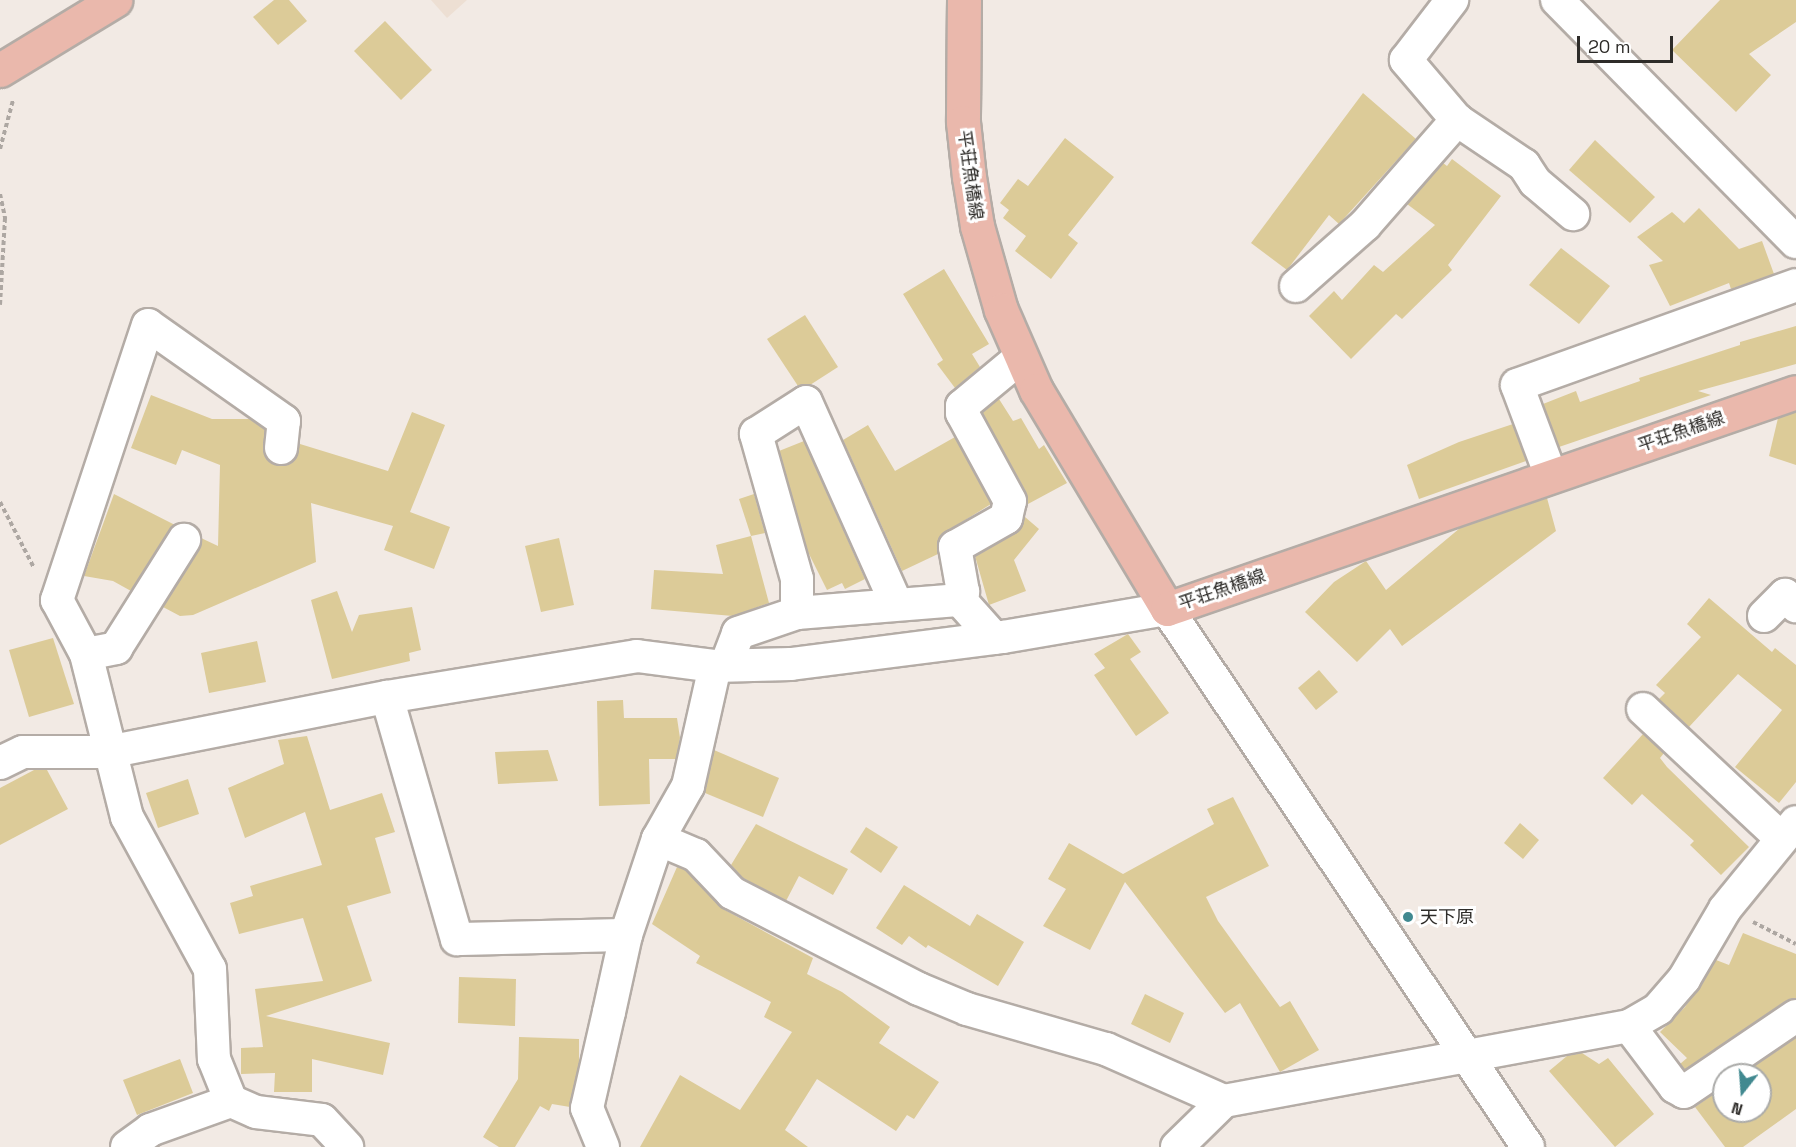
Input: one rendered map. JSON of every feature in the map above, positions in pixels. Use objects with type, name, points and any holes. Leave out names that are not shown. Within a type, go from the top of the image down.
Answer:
[{"type":"main road","points":[[7,66],[115,0]]},
{"type":"main road","name":"平荘魚橋線","points":[[964,0],[963,122],[969,177],[977,226],[998,299],[1036,390],[1167,609],[1796,392]]},
{"type":"street","points":[[1452,0],[1406,60],[1457,120],[1524,165],[1535,182],[1573,214]]},
{"type":"street","points":[[1557,0],[1796,242]]},
{"type":"street","points":[[1296,286],[1365,225],[1457,120]]},
{"type":"street","points":[[1551,476],[1517,385],[1796,285]]},
{"type":"street","points":[[231,1101],[214,1059],[210,969],[127,818],[108,752],[86,654],[57,600],[148,325],[284,421],[281,448]]},
{"type":"street","points":[[960,600],[963,592],[955,547],[1006,518],[1010,501],[962,413],[962,406],[1021,357]]},
{"type":"street","points":[[798,613],[797,579],[756,434],[806,402],[896,603]]},
{"type":"street","points":[[86,654],[116,648],[184,540]]},
{"type":"street","points":[[1764,616],[1785,595],[1796,606]]},
{"type":"street","points":[[603,1147],[587,1108],[626,935],[658,839],[688,786],[720,665],[738,633],[798,613],[836,613],[896,603],[960,600]]},
{"type":"street","points":[[960,600],[994,638]]},
{"type":"street","points":[[0,763],[23,752],[108,752],[387,697],[637,656],[720,665],[791,664],[994,638],[1167,609],[1528,1147]]},
{"type":"street","points":[[387,697],[457,939],[626,935]]},
{"type":"street","points":[[1177,1147],[1224,1101],[1465,1055],[1575,1039],[1629,1026],[1658,1009],[1684,979],[1725,909],[1788,830],[1643,709]]},
{"type":"street","points":[[658,839],[696,855],[732,893],[919,989],[967,1009],[1106,1049],[1224,1101]]},
{"type":"street","points":[[1629,1026],[1675,1087],[1684,1092],[1796,1016]]},
{"type":"street","points":[[127,1147],[150,1130],[231,1101],[256,1112],[322,1120],[347,1147]]},
{"type":"path","points":[[0,149],[20,84],[7,66]]},
{"type":"path","points":[[0,194],[5,218],[0,305]]},
{"type":"path","points":[[0,503],[29,561],[57,600]]},
{"type":"path","points":[[1725,909],[1796,944]]},
{"type":"shaded area","points":[[431,0],[467,0],[447,18]]},
{"type":"building","points":[[274,0],[289,0],[307,21],[278,45],[253,17]]},
{"type":"building","points":[[1720,0],[1796,0],[1796,22],[1749,54],[1771,75],[1736,112],[1672,50]]},
{"type":"building","points":[[385,21],[432,70],[401,100],[354,51]]},
{"type":"building","points":[[1363,93],[1416,139],[1339,224],[1329,215],[1287,270],[1251,243]]},
{"type":"building","points":[[1065,138],[1114,177],[1068,235],[1078,243],[1051,279],[1015,251],[1026,236],[1003,218],[1009,210],[1000,203],[1018,179],[1028,186]]},
{"type":"building","points":[[1595,140],[1655,197],[1630,223],[1569,170]]},
{"type":"building","points":[[1452,159],[1501,196],[1448,265],[1452,270],[1402,319],[1396,314],[1351,359],[1309,316],[1334,291],[1342,300],[1374,265],[1383,272],[1435,225],[1407,204],[1443,163],[1447,166]]},
{"type":"building","points":[[1699,208],[1739,249],[1762,241],[1774,274],[1731,289],[1729,283],[1670,306],[1649,265],[1663,261],[1637,237],[1672,212],[1684,223]]},
{"type":"building","points":[[1561,248],[1610,286],[1579,324],[1529,285]]},
{"type":"building","points":[[944,269],[989,344],[972,354],[980,367],[955,388],[937,364],[943,360],[903,294]]},
{"type":"building","points":[[805,315],[838,367],[810,385],[798,386],[767,339]]},
{"type":"building","points":[[1796,326],[1796,364],[1698,391],[1711,395],[1559,447],[1543,404],[1576,391],[1580,402],[1640,381],[1639,378],[1740,345],[1740,342]]},
{"type":"building","points":[[151,395],[212,419],[250,419],[265,430],[265,456],[280,466],[295,459],[300,444],[388,471],[412,412],[445,425],[410,512],[450,527],[434,569],[384,550],[393,526],[311,503],[316,562],[193,615],[180,616],[163,607],[199,550],[201,538],[218,546],[220,465],[182,450],[176,465],[131,448]]},
{"type":"building","points":[[999,399],[1013,421],[1021,418],[1039,449],[1044,445],[1067,483],[1028,504],[1026,492],[982,413]]},
{"type":"building","points":[[1796,412],[1796,465],[1769,456],[1778,418]]},
{"type":"building","points":[[1513,424],[1526,461],[1419,499],[1407,465],[1459,442]]},
{"type":"building","points":[[868,425],[895,471],[955,437],[991,504],[946,532],[939,540],[938,554],[902,571],[843,440]]},
{"type":"building","points":[[804,441],[865,579],[845,589],[842,583],[827,590],[808,552],[779,451]]},
{"type":"building","points":[[114,494],[175,525],[131,591],[113,581],[84,576]]},
{"type":"building","points":[[754,494],[765,533],[751,536],[739,499]]},
{"type":"building","points":[[1547,498],[1556,531],[1402,646],[1390,629],[1357,662],[1305,612],[1334,582],[1366,561],[1386,590],[1460,528]]},
{"type":"building","points":[[1025,517],[1039,529],[1014,560],[1026,591],[989,605],[975,556],[1015,533]]},
{"type":"building","points":[[751,536],[769,603],[733,616],[651,609],[654,570],[723,574],[716,545]]},
{"type":"building","points":[[559,538],[574,605],[541,612],[525,546]]},
{"type":"building","points":[[337,591],[352,632],[359,615],[412,607],[421,650],[409,653],[410,661],[332,679],[311,600]]},
{"type":"building","points":[[1709,598],[1772,652],[1775,648],[1796,665],[1796,782],[1779,803],[1735,767],[1782,710],[1738,674],[1689,727],[1659,699],[1665,693],[1656,685],[1701,637],[1687,624]]},
{"type":"building","points":[[1128,634],[1141,652],[1130,659],[1169,713],[1136,736],[1094,675],[1105,668],[1094,654]]},
{"type":"building","points":[[53,638],[74,704],[29,717],[9,650]]},
{"type":"building","points":[[257,641],[266,682],[209,693],[201,653]]},
{"type":"building","points":[[1319,670],[1338,692],[1316,710],[1298,688]]},
{"type":"building","points":[[623,700],[624,718],[677,718],[680,738],[676,759],[649,759],[650,804],[599,806],[597,701]]},
{"type":"building","points":[[1643,734],[1664,753],[1660,758],[1667,767],[1749,847],[1721,875],[1690,845],[1694,841],[1642,794],[1632,805],[1603,778]]},
{"type":"building","points":[[307,736],[330,810],[382,793],[395,832],[375,838],[391,893],[347,906],[372,981],[266,1016],[390,1043],[383,1075],[312,1059],[312,1092],[274,1092],[275,1073],[241,1074],[241,1048],[263,1047],[255,989],[323,981],[303,918],[239,934],[230,903],[253,896],[250,886],[322,865],[305,812],[245,838],[228,788],[284,764],[278,740]]},
{"type":"building","points":[[548,750],[558,781],[498,784],[495,752]]},
{"type":"building","points":[[714,750],[779,778],[763,817],[705,793]]},
{"type":"building","points":[[34,770],[47,770],[68,809],[0,845],[0,788]]},
{"type":"building","points":[[188,779],[199,814],[158,828],[146,793]]},
{"type":"building","points":[[1233,797],[1269,866],[1206,897],[1218,921],[1280,1007],[1290,1001],[1319,1050],[1280,1072],[1240,1003],[1225,1013],[1125,882],[1090,950],[1043,926],[1066,889],[1048,879],[1069,843],[1123,874],[1214,824],[1207,809]]},
{"type":"building","points":[[1520,823],[1539,840],[1523,859],[1504,843]]},
{"type":"building","points":[[756,824],[848,869],[833,895],[799,876],[786,901],[743,878],[731,865]]},
{"type":"building","points":[[866,827],[898,847],[881,873],[850,852]]},
{"type":"building","points":[[677,867],[686,870],[723,909],[813,958],[807,974],[842,992],[890,1027],[879,1043],[939,1082],[914,1119],[907,1115],[896,1131],[817,1079],[785,1130],[808,1147],[640,1147],[680,1075],[740,1110],[792,1032],[764,1017],[771,1002],[696,963],[700,956],[652,924]]},
{"type":"building","points":[[904,885],[970,926],[977,914],[1024,942],[998,986],[928,945],[926,948],[909,936],[902,945],[876,928]]},
{"type":"building","points":[[1743,933],[1796,954],[1796,998],[1786,1001],[1685,1070],[1680,1064],[1687,1058],[1660,1032],[1685,1007],[1716,960],[1729,965]]},
{"type":"building","points":[[459,977],[516,979],[515,1026],[458,1023]]},
{"type":"building","points":[[1145,994],[1184,1013],[1170,1043],[1131,1024]]},
{"type":"building","points":[[519,1037],[579,1039],[579,1064],[570,1107],[552,1104],[549,1111],[540,1106],[515,1147],[499,1147],[483,1137],[518,1079]]},
{"type":"building","points":[[1796,1038],[1796,1109],[1743,1147],[1725,1147],[1695,1107],[1712,1095],[1712,1123],[1772,1123],[1772,1063],[1759,1063]]},
{"type":"building","points":[[1582,1053],[1599,1064],[1608,1058],[1654,1114],[1615,1147],[1549,1071],[1567,1056]]},
{"type":"building","points":[[180,1059],[193,1093],[137,1115],[123,1080]]},
{"type":"place","name":"天下原","points":[[1408,917]]}]
